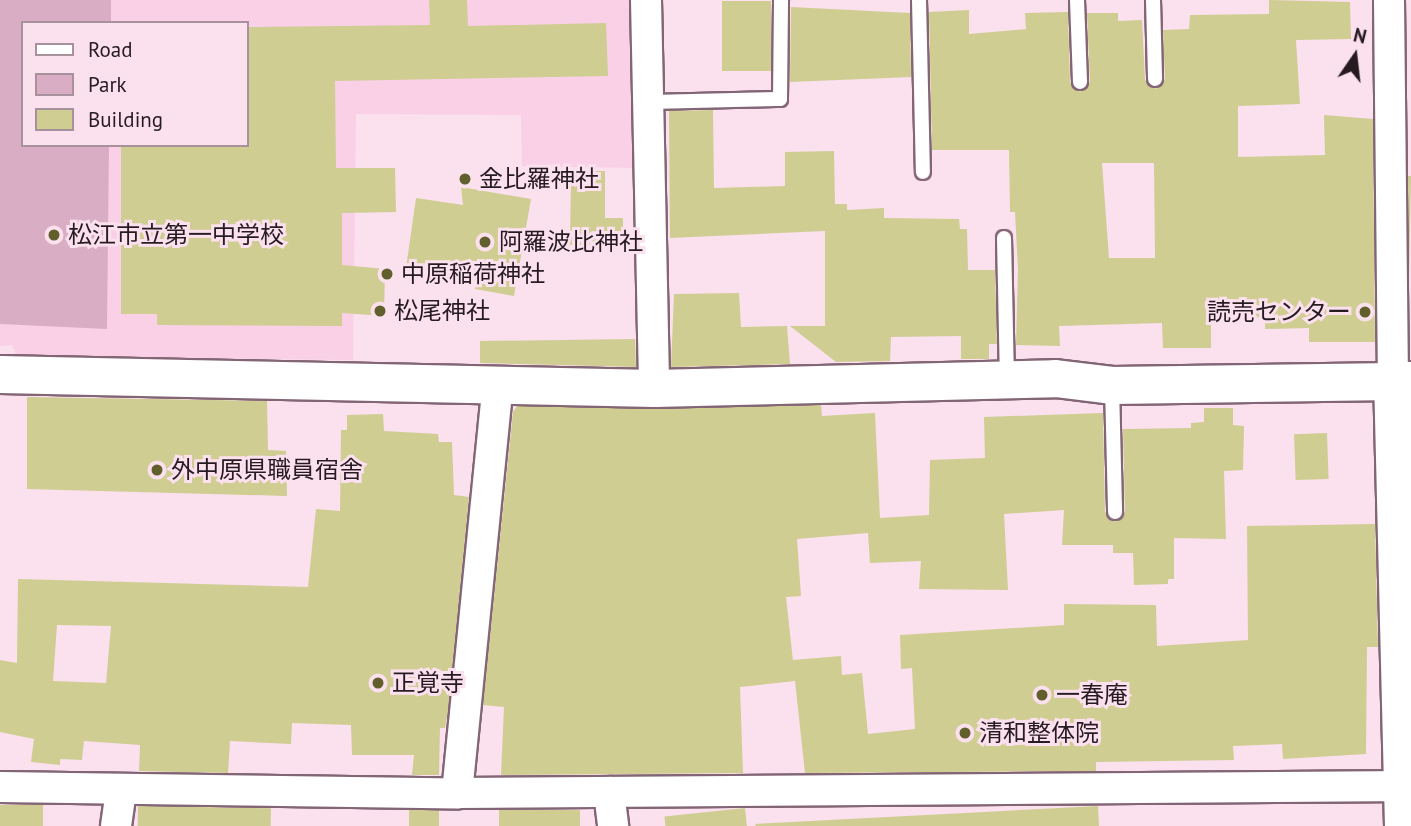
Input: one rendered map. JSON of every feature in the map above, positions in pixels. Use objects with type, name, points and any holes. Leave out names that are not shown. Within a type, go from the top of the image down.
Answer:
[{"type":"main road","points":[[1402,381],[1407,786],[1404,826]]},
{"type":"street","points":[[646,0],[654,388]]},
{"type":"street","points":[[0,374],[654,388],[1055,377],[1112,385],[1402,381],[1389,0]]},
{"type":"street","points":[[457,793],[498,385]]},
{"type":"street","points":[[0,787],[457,793],[1407,786]]},
{"type":"street","points":[[116,826],[121,790]]},
{"type":"street","points":[[610,792],[612,826]]},
{"type":"lane","points":[[647,102],[780,99],[781,0]]},
{"type":"lane","points":[[919,0],[923,172]]},
{"type":"lane","points":[[1077,0],[1080,82]]},
{"type":"lane","points":[[1153,0],[1155,79]]},
{"type":"lane","points":[[1004,238],[1007,379]]},
{"type":"lane","points":[[1112,385],[1115,512]]},
{"type":"shaded area","name":"松江市立第一中学校","points":[[0,0],[634,0],[637,168],[522,166],[521,115],[356,114],[353,360],[17,357],[12,345],[0,346]]},
{"type":"green space","name":"松江市立第一中学校","points":[[0,0],[111,0],[111,21],[21,21],[21,147],[109,147],[107,329],[0,324]]},
{"type":"building","points":[[429,0],[467,0],[468,26],[606,23],[608,76],[335,81],[336,168],[395,168],[396,212],[342,213],[342,265],[385,269],[384,316],[342,313],[342,326],[157,325],[157,314],[121,314],[121,147],[248,147],[248,27],[430,25]]},
{"type":"building","points":[[1269,0],[1350,2],[1351,39],[1296,40],[1300,104],[1238,106],[1238,157],[1325,155],[1324,115],[1373,119],[1375,342],[1309,342],[1309,328],[1265,329],[1265,317],[1211,319],[1211,348],[1163,348],[1162,323],[1059,326],[1060,346],[1016,345],[1018,270],[1015,212],[1010,212],[1009,150],[932,150],[929,12],[969,10],[969,34],[1026,29],[1025,13],[1068,12],[1070,82],[1080,92],[1090,82],[1087,13],[1118,13],[1118,21],[1142,20],[1145,80],[1156,89],[1165,79],[1163,30],[1189,29],[1190,15],[1269,14]],"holes":[[[1102,163],[1154,163],[1155,258],[1109,258]]]},
{"type":"building","points":[[722,1],[771,1],[771,71],[722,71]]},
{"type":"building","points":[[791,7],[910,13],[911,77],[790,82]]},
{"type":"building","points":[[713,110],[714,188],[785,186],[785,152],[834,151],[835,204],[847,204],[847,210],[884,208],[884,218],[959,219],[960,229],[967,229],[968,270],[995,270],[997,344],[989,344],[989,359],[961,359],[961,336],[891,337],[890,361],[836,362],[790,326],[825,326],[825,231],[670,238],[669,111]]},
{"type":"building","points":[[571,171],[605,171],[605,218],[623,218],[623,245],[570,245]]},
{"type":"building","points":[[1408,176],[1411,176],[1409,279]]},
{"type":"building","points":[[461,187],[531,199],[514,296],[475,289],[477,277],[406,268],[416,198],[463,205]]},
{"type":"building","points":[[739,293],[741,327],[787,326],[790,364],[671,367],[674,294]]},
{"type":"building","points":[[635,339],[636,367],[480,363],[480,341]]},
{"type":"building","points":[[27,397],[267,401],[268,450],[286,451],[287,496],[27,489]]},
{"type":"building","points":[[821,405],[822,416],[875,413],[880,518],[929,515],[930,460],[985,458],[984,417],[1103,413],[1105,512],[1115,522],[1125,512],[1123,429],[1191,428],[1191,423],[1204,422],[1204,408],[1233,408],[1233,425],[1244,426],[1243,470],[1224,471],[1226,539],[1174,538],[1174,579],[1168,579],[1168,584],[1134,585],[1133,553],[1113,553],[1113,545],[1062,545],[1064,510],[1004,514],[1008,590],[919,589],[921,561],[870,563],[868,533],[797,539],[801,596],[786,597],[794,670],[793,660],[841,656],[842,675],[862,673],[868,734],[915,729],[912,668],[901,669],[900,635],[1064,625],[1064,604],[1156,605],[1157,646],[1248,640],[1247,526],[1375,524],[1378,647],[1367,647],[1366,754],[1283,759],[1282,744],[1233,746],[1234,760],[1096,762],[1096,771],[805,773],[795,681],[740,687],[743,773],[501,775],[504,707],[483,705],[513,412],[517,406]]},
{"type":"building","points":[[383,414],[384,431],[438,434],[439,442],[452,442],[454,495],[469,497],[448,711],[445,728],[440,728],[439,775],[412,775],[414,755],[352,755],[351,725],[292,723],[291,744],[230,741],[228,773],[139,771],[140,745],[84,741],[82,760],[60,759],[60,765],[31,762],[34,739],[0,732],[0,660],[17,663],[18,579],[308,587],[316,509],[340,511],[341,430],[347,430],[347,415]],"holes":[[[57,625],[111,626],[106,683],[53,681]]]},
{"type":"building","points":[[1327,433],[1329,479],[1296,480],[1294,434]]},
{"type":"building","points":[[0,805],[43,805],[43,826],[0,826]]},
{"type":"building","points":[[138,806],[271,808],[271,826],[138,826]]},
{"type":"building","points":[[1098,806],[1099,826],[756,826],[755,824]]},
{"type":"building","points":[[745,808],[747,826],[665,826],[664,816]]},
{"type":"building","points":[[409,810],[439,810],[439,826],[409,826]]},
{"type":"building","points":[[499,810],[580,810],[580,826],[499,826]]},
{"type":"place","name":"金比羅神社","points":[[465,179]]},
{"type":"place","name":"松江市立第一中学校","points":[[54,235]]},
{"type":"place","name":"阿羅波比神社","points":[[485,242]]},
{"type":"place","name":"中原稲荷神社","points":[[387,274]]},
{"type":"place","name":"松尾神社","points":[[380,311]]},
{"type":"place","name":"読売センター","points":[[1365,312]]},
{"type":"place","name":"外中原県職員宿舎","points":[[157,470]]},
{"type":"place","name":"正覚寺","points":[[378,683]]},
{"type":"place","name":"一春庵","points":[[1042,695]]},
{"type":"place","name":"清和整体院","points":[[965,733]]}]
